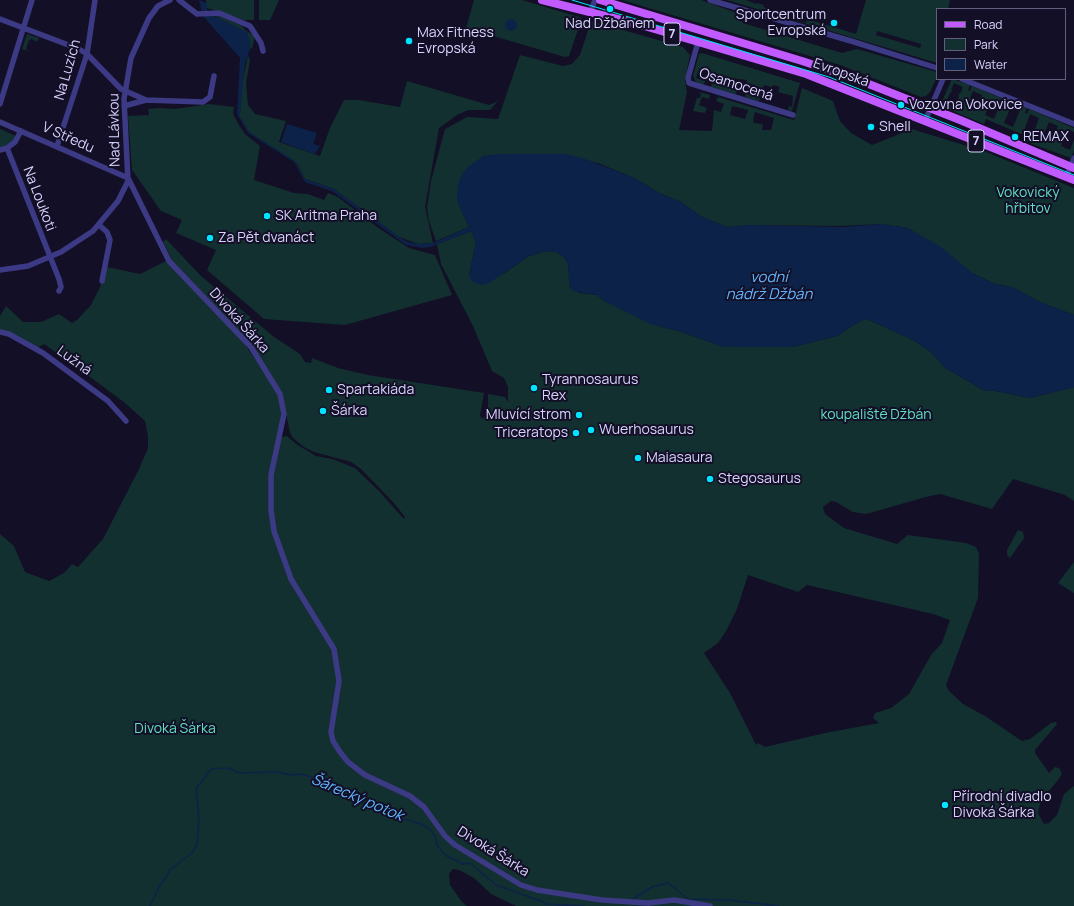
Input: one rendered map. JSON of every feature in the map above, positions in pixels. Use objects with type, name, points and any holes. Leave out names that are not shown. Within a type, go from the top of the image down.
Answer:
[{"type":"main road","name":"Evropská","points":[[542,0],[641,25],[806,74],[1070,179]]},
{"type":"main road","name":"Evropská","points":[[600,0],[809,63],[931,108],[1072,167]]},
{"type":"street","points":[[0,104],[32,0]]},
{"type":"street","name":"Na Luzích","points":[[57,146],[87,54],[95,0]]},
{"type":"street","name":"Nad Lávkou","points":[[128,178],[124,106],[125,92],[133,52],[142,31],[154,11],[164,2],[170,0]]},
{"type":"street","points":[[179,0],[199,14],[216,13],[250,26],[261,43],[263,51]]},
{"type":"street","points":[[590,13],[594,0]]},
{"type":"street","points":[[710,0],[838,37],[936,68]]},
{"type":"street","points":[[0,19],[65,43],[87,54],[116,86],[125,92],[146,100]]},
{"type":"street","name":"Osamocená","points":[[698,42],[688,78],[690,83],[793,115]]},
{"type":"street","points":[[124,106],[146,100],[203,102],[208,100],[212,94],[214,76]]},
{"type":"street","points":[[925,121],[943,80]]},
{"type":"street","points":[[964,80],[1074,124]]},
{"type":"street","name":"V Středu","points":[[0,122],[128,178]]},
{"type":"street","name":"V Středu","points":[[7,148],[15,142],[21,131]]},
{"type":"street","points":[[0,150],[7,148]]},
{"type":"street","name":"Na Loukoti","points":[[7,148],[59,279],[61,287],[59,291]]},
{"type":"street","points":[[1070,179],[1074,158]]},
{"type":"street","points":[[0,270],[28,266],[50,258],[73,245],[99,225],[124,190],[128,178]]},
{"type":"street","name":"Divoká Šárka","points":[[128,178],[169,261],[251,347],[280,394],[284,414],[271,475],[270,510],[274,531],[291,578],[334,649],[339,680],[331,732],[333,741],[340,752],[348,762],[365,775],[410,796],[424,807],[445,836],[455,845],[521,885],[537,890],[602,900],[629,902],[674,900],[710,906]]},
{"type":"street","points":[[99,225],[107,232],[110,240],[102,281]]},
{"type":"street","name":"Lužná","points":[[0,332],[9,334],[43,353],[108,401],[126,421]]},
{"type":"green space","points":[[206,0],[254,0],[254,20],[244,20],[207,8]]},
{"type":"green space","points":[[259,0],[279,0],[270,20],[259,20]]},
{"type":"green space","points":[[474,0],[522,0],[582,18],[569,56],[565,57],[466,28]]},
{"type":"green space","points":[[622,0],[701,0],[734,12],[743,23],[842,53],[857,49],[936,72],[936,79],[930,92],[926,96],[921,97],[840,65]]},
{"type":"green space","points":[[727,0],[746,0],[764,5],[763,7],[791,15],[790,18],[792,19],[806,23],[807,19],[856,34],[866,0],[950,0],[948,8],[936,8],[936,63]],"holes":[[[877,31],[921,44],[920,48],[876,35]]]},
{"type":"green space","points":[[217,15],[242,26],[245,30],[255,36],[252,48],[250,49],[249,45],[251,45],[244,31],[216,17]]},
{"type":"green space","name":"Vokovický hřbitov","points":[[591,21],[683,47],[690,55],[685,80],[687,92],[679,130],[712,131],[714,110],[721,112],[724,104],[716,101],[718,97],[794,120],[802,88],[833,101],[840,121],[851,133],[872,145],[912,129],[986,152],[1074,188],[1074,315],[1040,302],[1012,287],[995,284],[974,274],[908,228],[881,224],[839,226],[751,225],[727,227],[702,217],[681,202],[661,194],[634,178],[598,163],[536,154],[483,156],[458,203],[469,227],[436,241],[429,221],[427,208],[431,181],[445,129],[467,117],[498,119],[520,55],[563,66],[572,64],[580,55]],"holes":[[[732,106],[748,110],[745,119],[730,115]],[[755,112],[774,118],[771,130],[762,130],[763,124],[754,123]]]},
{"type":"green space","points":[[27,34],[39,38],[37,42],[32,39],[29,40],[26,49],[29,51],[22,49]]},
{"type":"green space","points":[[702,53],[800,83],[792,111],[788,110],[789,106],[792,107],[793,96],[778,92],[780,87],[764,85],[759,101],[745,97],[746,94],[753,95],[755,85],[747,83],[747,80],[731,78],[728,87],[737,90],[736,94],[711,87],[712,83],[721,85],[724,76],[699,69],[696,78],[705,81],[704,85],[696,82],[693,76],[699,54]]},
{"type":"green space","points":[[248,55],[250,60],[246,83],[248,105],[255,114],[286,121],[279,142],[320,156],[330,128],[344,100],[359,100],[400,107],[407,81],[489,105],[498,101],[490,110],[468,110],[457,115],[439,128],[425,207],[433,243],[418,244],[399,237],[334,189],[305,179],[297,164],[249,132],[240,117],[242,84]]},
{"type":"green space","points":[[952,80],[970,85],[968,90],[970,91],[972,86],[1008,101],[1006,106],[1008,106],[1010,102],[1027,108],[1025,113],[1027,114],[1029,109],[1074,128],[1074,132],[1068,130],[1061,146],[1070,150],[1074,140],[1074,151],[1071,158],[1032,144],[1025,140],[1026,136],[986,119],[984,124],[948,109],[944,105],[943,99]],"holes":[[[954,83],[963,87],[960,94],[958,93],[959,96],[956,103],[947,100],[950,93],[953,91],[951,90]],[[973,91],[982,95],[979,102],[977,101],[978,104],[975,111],[966,108],[969,101],[972,99],[970,98]],[[992,99],[1001,102],[994,119],[985,115]],[[1011,107],[1020,110],[1013,127],[1004,123]],[[1030,114],[1039,118],[1033,135],[1024,131]],[[1049,122],[1058,126],[1051,142],[1042,139]]]},
{"type":"green space","points":[[699,92],[710,95],[709,99],[702,97],[699,105],[707,108],[705,113],[693,111],[697,98],[700,98],[701,94]]},
{"type":"green space","name":"SK Aritma Praha","points":[[209,104],[234,107],[233,114],[245,134],[260,146],[254,180],[294,193],[308,194],[324,200],[328,193],[338,197],[377,227],[409,248],[435,255],[452,295],[345,325],[264,319],[207,270],[216,250],[176,233],[182,220],[161,211],[132,170],[128,116],[149,115],[148,109],[175,109]]},
{"type":"green space","points":[[0,129],[16,136],[14,140],[0,149]]},
{"type":"green space","name":"Divoká Šárka","points":[[471,231],[476,242],[469,276],[503,274],[529,256],[546,251],[556,252],[564,257],[568,264],[570,287],[580,293],[597,295],[606,302],[661,327],[679,331],[724,347],[793,347],[837,336],[860,321],[867,319],[915,341],[931,352],[944,367],[983,390],[1030,398],[1074,387],[1074,501],[1065,495],[1013,479],[992,509],[940,494],[866,514],[853,512],[836,502],[831,501],[823,507],[825,514],[844,528],[897,544],[908,535],[966,543],[976,547],[979,554],[978,598],[946,685],[949,691],[963,704],[985,716],[1022,741],[1030,739],[1051,723],[1056,722],[1057,724],[1035,750],[1035,753],[1049,773],[1055,767],[1059,768],[1062,773],[1059,779],[1041,800],[1038,813],[1044,824],[1049,823],[1057,815],[1064,794],[1074,786],[1074,906],[516,906],[491,894],[474,878],[459,870],[453,869],[449,874],[450,885],[462,902],[467,906],[0,906],[0,534],[14,546],[25,572],[49,581],[64,573],[72,564],[78,567],[103,539],[139,469],[148,448],[148,437],[145,421],[125,403],[44,344],[37,348],[17,335],[0,330],[0,316],[6,306],[23,322],[41,322],[59,314],[72,323],[77,320],[91,305],[100,287],[107,267],[140,274],[166,261],[241,339],[274,386],[279,397],[282,413],[282,437],[287,436],[296,444],[316,456],[332,459],[355,468],[380,492],[404,519],[405,517],[393,502],[361,469],[351,462],[314,452],[304,447],[293,438],[290,433],[283,399],[251,344],[172,260],[163,242],[166,239],[201,276],[274,337],[300,354],[305,362],[311,363],[312,358],[338,368],[368,375],[484,393],[480,416],[483,419],[488,410],[488,394],[505,397],[508,402],[508,387],[504,378],[492,371],[473,326],[441,264],[437,244]],"holes":[[[748,575],[798,592],[807,585],[933,614],[950,620],[942,643],[931,655],[909,694],[891,708],[875,713],[873,718],[879,723],[825,733],[765,747],[758,743],[756,745],[730,693],[704,653],[718,643],[726,631],[737,609]]]},
{"type":"green space","points":[[1018,530],[1023,532],[1024,538],[1010,558],[1007,555],[1007,550]]},
{"type":"green space","points":[[1074,562],[1074,593],[1058,583]]},
{"type":"water","name":"vodní nádrž Džbán","points":[[199,0],[207,3],[207,10],[216,17],[247,32],[251,45],[249,46],[250,49],[245,63],[240,117],[249,132],[294,160],[305,179],[334,189],[408,242],[418,244],[433,243],[469,227],[458,203],[458,185],[462,174],[467,168],[483,156],[501,154],[565,154],[583,158],[634,178],[661,194],[681,202],[702,217],[727,227],[751,225],[843,227],[881,224],[908,228],[941,247],[974,274],[995,284],[1012,287],[1040,302],[1074,315],[1074,387],[1030,398],[983,390],[944,367],[931,352],[915,341],[867,319],[860,321],[837,336],[793,347],[724,347],[679,331],[650,324],[606,302],[597,295],[572,291],[569,282],[568,264],[564,257],[556,252],[546,251],[529,256],[489,283],[483,285],[477,284],[472,281],[469,276],[476,242],[471,231],[430,247],[422,248],[406,245],[332,191],[305,182],[294,162],[248,133],[237,114],[240,58],[203,16]]},
{"type":"water","points":[[513,19],[516,20],[516,30],[509,31],[506,30],[505,23],[506,20]]},
{"type":"water","points":[[287,124],[317,133],[313,144],[320,146],[315,154],[281,142]]},
{"type":"waterway","name":"Šárecký potok","points":[[150,906],[159,887],[171,869],[192,853],[197,845],[199,820],[196,789],[211,769],[228,768],[239,773],[278,772],[291,775],[300,774],[312,777],[339,793],[394,816],[421,824],[431,830],[435,836],[437,845],[445,855],[463,864],[470,863],[496,885],[546,904],[584,906]]},
{"type":"waterway","name":"Šárecký potok","points":[[631,900],[652,887],[668,883],[688,899],[729,900],[779,906]]},
{"type":"tram line","points":[[572,0],[829,77],[1074,175]]},
{"type":"place","name":"Nad Džbánem","points":[[610,9]]},
{"type":"place","name":"Sportcentrum Evropská","points":[[834,23]]},
{"type":"place","name":"Max Fitness Evropská","points":[[409,41]]},
{"type":"place","name":"Vozovna Vokovice","points":[[901,105]]},
{"type":"place","name":"Shell","points":[[871,127]]},
{"type":"place","name":"REMAX","points":[[1015,137]]},
{"type":"place","name":"SK Aritma Praha","points":[[267,216]]},
{"type":"place","name":"Za Pět dvanáct","points":[[210,238]]},
{"type":"place","name":"Tyrannosaurus Rex","points":[[534,388]]},
{"type":"place","name":"Spartakiáda","points":[[329,390]]},
{"type":"place","name":"Šárka","points":[[323,411]]},
{"type":"place","name":"Mluvící strom","points":[[579,415]]},
{"type":"place","name":"Wuerhosaurus","points":[[591,430]]},
{"type":"place","name":"Triceratops","points":[[576,433]]},
{"type":"place","name":"Maiasaura","points":[[638,458]]},
{"type":"place","name":"Stegosaurus","points":[[710,479]]},
{"type":"place","name":"Přírodní divadlo Divoká Šárka","points":[[945,805]]},
{"type":"park label","name":"koupaliště Džbán","points":[[876,415]]}]
